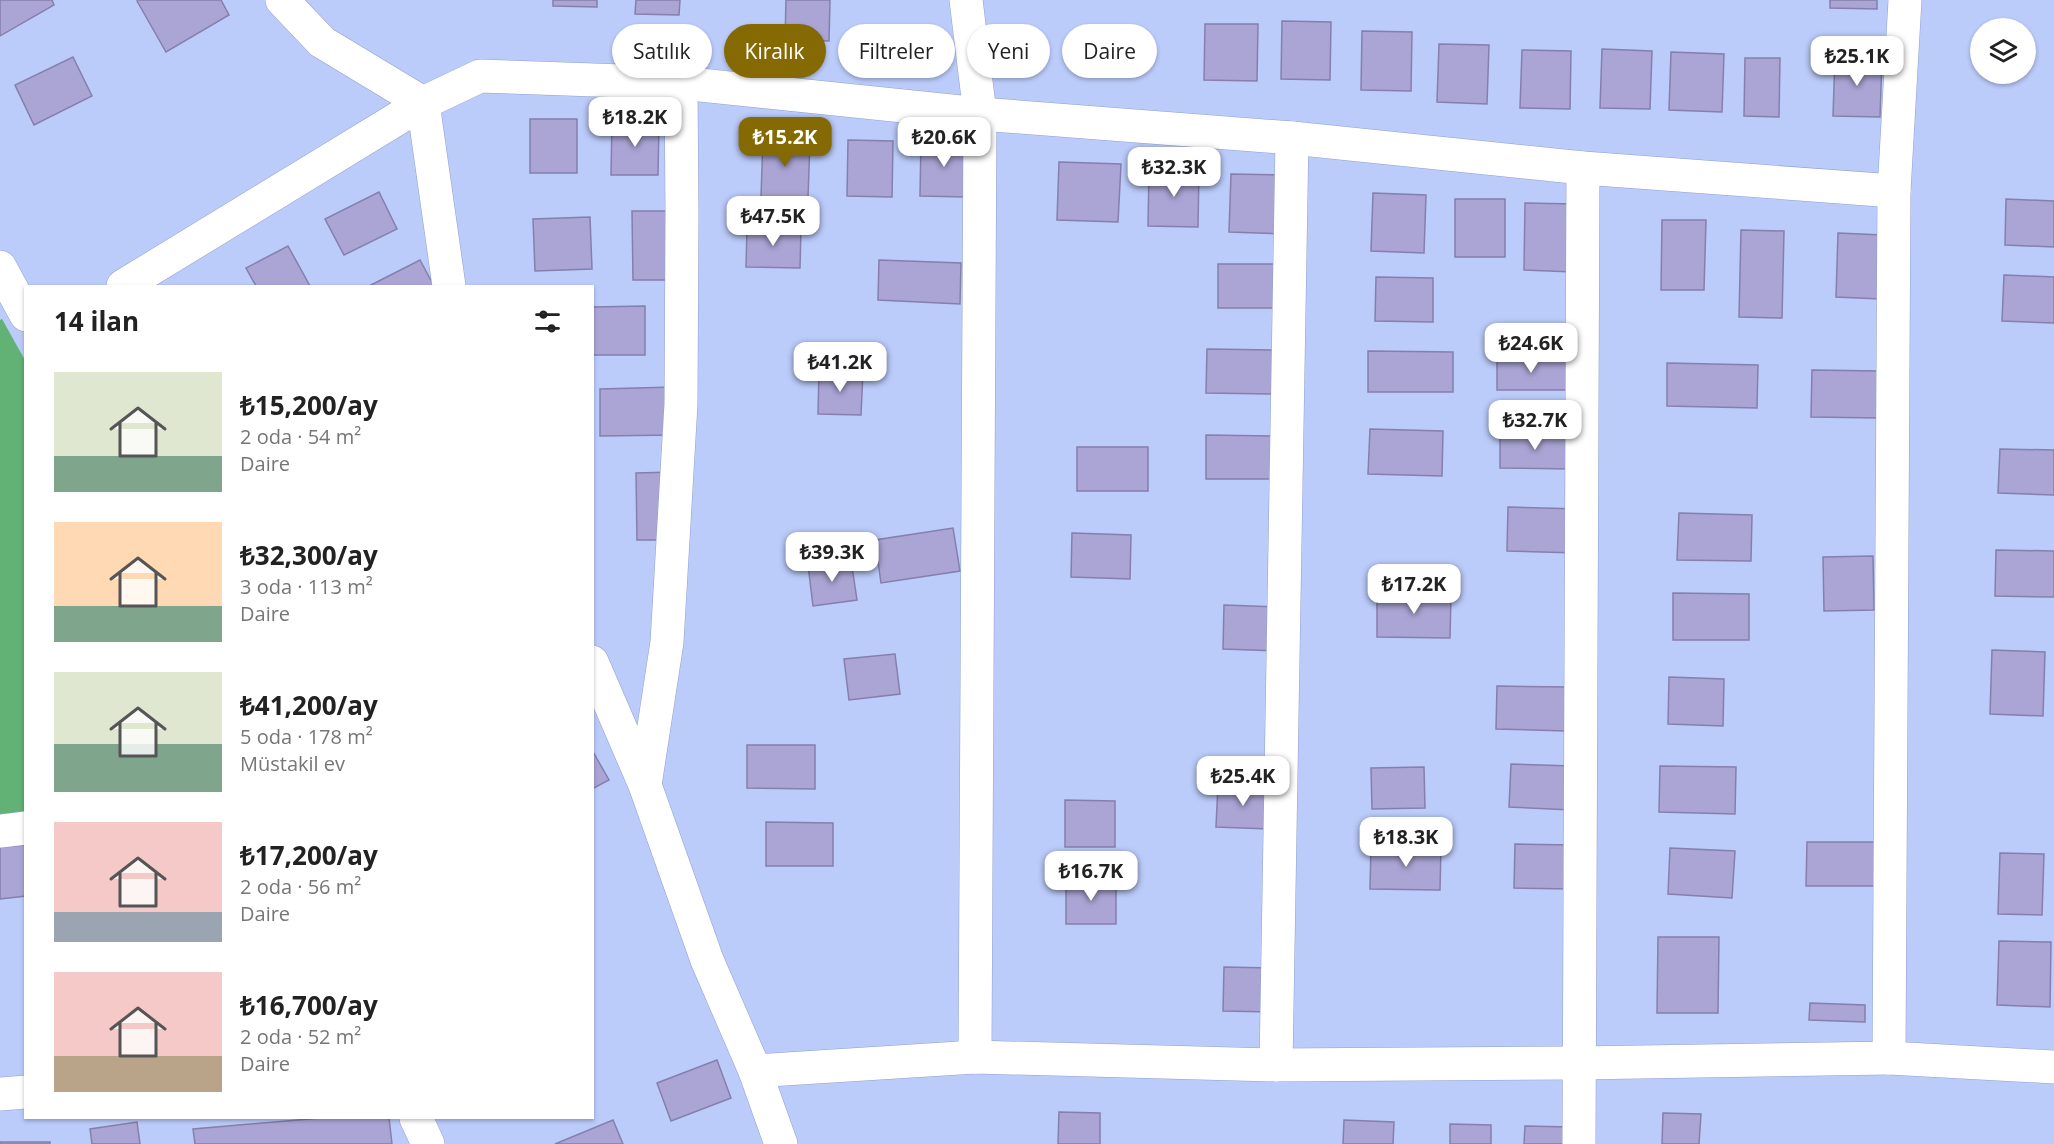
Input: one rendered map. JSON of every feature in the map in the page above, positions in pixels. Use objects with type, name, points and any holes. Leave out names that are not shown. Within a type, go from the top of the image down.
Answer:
[{"type":"street","points":[[282,0],[322,42],[423,103]]},
{"type":"street","points":[[966,0],[980,114],[975,1058]]},
{"type":"street","points":[[1890,1058],[1894,192],[1905,0]]},
{"type":"street","points":[[125,285],[423,103],[480,76],[681,82],[980,114],[1292,138],[1583,168],[1894,192]]},
{"type":"street","points":[[645,785],[668,642],[681,404],[681,82]]},
{"type":"street","points":[[423,103],[449,285]]},
{"type":"street","points":[[1276,1065],[1292,138]]},
{"type":"street","points":[[1579,1144],[1583,168]]},
{"type":"street","points":[[0,267],[24,311]]},
{"type":"street","points":[[594,667],[645,785],[707,960],[782,1144]]},
{"type":"street","points":[[0,831],[24,828]]},
{"type":"street","points":[[754,1071],[975,1058],[1276,1065],[1890,1058],[2054,1067]]},
{"type":"street","points":[[0,1094],[24,1092]]},
{"type":"street","points":[[416,1119],[428,1144]]},
{"type":"green space","points":[[2,319],[24,358],[24,812],[0,814],[0,320]]},
{"type":"building","points":[[0,0],[52,0],[54,5],[0,36]]},
{"type":"building","points":[[138,0],[221,0],[229,15],[166,52]]},
{"type":"building","points":[[553,0],[597,0],[597,7],[553,6]]},
{"type":"building","points":[[636,0],[680,0],[679,15],[635,14]]},
{"type":"building","points":[[786,0],[830,0],[829,41],[826,41],[826,24],[785,24]]},
{"type":"building","points":[[1830,0],[1877,0],[1877,9],[1830,8]]},
{"type":"building","points":[[1282,21],[1331,22],[1330,80],[1281,79]]},
{"type":"building","points":[[1205,24],[1258,24],[1257,81],[1204,80]]},
{"type":"building","points":[[1362,31],[1412,32],[1411,91],[1361,90]]},
{"type":"building","points":[[1439,44],[1489,45],[1487,104],[1437,102]]},
{"type":"building","points":[[1602,49],[1652,51],[1650,109],[1600,108]]},
{"type":"building","points":[[1522,50],[1571,51],[1570,109],[1520,108]]},
{"type":"building","points":[[1671,52],[1724,54],[1722,112],[1669,110]]},
{"type":"building","points":[[73,57],[92,96],[34,125],[15,85]]},
{"type":"building","points":[[1835,57],[1882,59],[1880,117],[1833,116]]},
{"type":"building","points":[[1745,58],[1780,58],[1779,117],[1744,116]]},
{"type":"building","points":[[530,119],[577,119],[577,173],[530,173]]},
{"type":"building","points":[[612,121],[659,121],[658,175],[611,175]]},
{"type":"building","points":[[763,138],[810,140],[808,198],[761,197]]},
{"type":"building","points":[[848,140],[893,141],[892,197],[847,196]]},
{"type":"building","points":[[921,140],[968,141],[967,197],[920,196]]},
{"type":"building","points":[[1059,162],[1121,164],[1118,222],[1057,220]]},
{"type":"building","points":[[1149,169],[1199,170],[1198,227],[1148,226]]},
{"type":"building","points":[[1231,174],[1284,175],[1282,234],[1229,232]]},
{"type":"building","points":[[379,192],[397,229],[344,255],[325,219]]},
{"type":"building","points":[[1373,193],[1426,195],[1424,253],[1371,251]]},
{"type":"building","points":[[1455,199],[1505,199],[1505,257],[1455,257]]},
{"type":"building","points":[[2006,199],[2054,201],[2054,247],[2005,245]]},
{"type":"building","points":[[1525,203],[1575,204],[1573,272],[1524,270]]},
{"type":"building","points":[[632,211],[676,211],[676,280],[633,280]]},
{"type":"building","points":[[590,217],[592,269],[535,271],[533,219]]},
{"type":"building","points":[[1662,220],[1706,220],[1704,290],[1661,290]]},
{"type":"building","points":[[747,226],[801,228],[800,268],[746,267]]},
{"type":"building","points":[[1741,230],[1784,231],[1782,318],[1739,317]]},
{"type":"building","points":[[1838,233],[1882,235],[1880,299],[1836,297]]},
{"type":"building","points":[[288,246],[309,285],[255,285],[246,268]]},
{"type":"building","points":[[420,260],[433,285],[371,285]]},
{"type":"building","points":[[879,260],[961,263],[960,304],[878,300]]},
{"type":"building","points":[[1218,264],[1278,264],[1278,308],[1218,308]]},
{"type":"building","points":[[2004,275],[2054,277],[2054,323],[2002,321]]},
{"type":"building","points":[[1376,277],[1433,278],[1433,322],[1375,321]]},
{"type":"building","points":[[645,306],[645,355],[594,355],[594,307]]},
{"type":"building","points":[[1207,349],[1278,350],[1278,394],[1206,393]]},
{"type":"building","points":[[1368,351],[1453,352],[1453,392],[1368,392]]},
{"type":"building","points":[[1497,358],[1566,358],[1566,390],[1497,390]]},
{"type":"building","points":[[1667,363],[1758,365],[1757,408],[1667,406]]},
{"type":"building","points":[[819,370],[863,372],[861,415],[818,414]]},
{"type":"building","points":[[1812,370],[1880,371],[1879,418],[1811,417]]},
{"type":"building","points":[[673,387],[674,435],[600,436],[600,389]]},
{"type":"building","points":[[1370,429],[1443,431],[1442,476],[1368,474]]},
{"type":"building","points":[[1500,433],[1570,435],[1570,469],[1500,468]]},
{"type":"building","points":[[1206,435],[1280,436],[1279,479],[1206,479]]},
{"type":"building","points":[[1077,447],[1148,447],[1148,491],[1077,491]]},
{"type":"building","points":[[2000,449],[2054,450],[2054,495],[1998,493]]},
{"type":"building","points":[[672,472],[672,540],[637,540],[636,473]]},
{"type":"building","points":[[1508,507],[1578,509],[1577,553],[1507,551]]},
{"type":"building","points":[[1679,513],[1752,515],[1751,561],[1677,560]]},
{"type":"building","points":[[953,528],[960,571],[881,583],[875,540]]},
{"type":"building","points":[[1072,533],[1131,535],[1130,579],[1071,577]]},
{"type":"building","points":[[1996,550],[2054,551],[2054,597],[1995,596]]},
{"type":"building","points":[[1873,556],[1874,610],[1824,611],[1823,557]]},
{"type":"building","points":[[851,560],[857,600],[813,606],[808,565]]},
{"type":"building","points":[[1377,593],[1451,594],[1450,638],[1377,637]]},
{"type":"building","points":[[1673,593],[1749,594],[1749,640],[1673,640]]},
{"type":"building","points":[[1224,605],[1283,607],[1281,651],[1223,649]]},
{"type":"building","points":[[1992,650],[2045,652],[2043,716],[1990,714]]},
{"type":"building","points":[[895,654],[900,694],[849,700],[844,659]]},
{"type":"building","points":[[1669,677],[1724,679],[1723,726],[1668,724]]},
{"type":"building","points":[[1497,686],[1567,687],[1566,731],[1496,729]]},
{"type":"building","points":[[747,745],[815,745],[815,789],[747,788]]},
{"type":"building","points":[[594,754],[609,780],[594,788]]},
{"type":"building","points":[[1511,764],[1572,766],[1571,810],[1509,807]]},
{"type":"building","points":[[1660,766],[1736,767],[1735,814],[1659,812]]},
{"type":"building","points":[[1424,767],[1425,808],[1372,809],[1371,768]]},
{"type":"building","points":[[1218,784],[1270,786],[1269,829],[1216,827]]},
{"type":"building","points":[[1065,800],[1115,801],[1115,847],[1065,847]]},
{"type":"building","points":[[766,822],[833,823],[833,866],[766,866]]},
{"type":"building","points":[[1807,842],[1880,842],[1880,886],[1806,886]]},
{"type":"building","points":[[1515,844],[1572,845],[1571,889],[1514,888]]},
{"type":"building","points":[[24,845],[24,896],[0,899],[0,847]]},
{"type":"building","points":[[1371,845],[1441,846],[1440,890],[1370,889]]},
{"type":"building","points":[[1670,848],[1735,851],[1732,898],[1668,894]]},
{"type":"building","points":[[2000,853],[2044,854],[2042,915],[1998,914]]},
{"type":"building","points":[[1066,880],[1116,880],[1116,924],[1066,924]]},
{"type":"building","points":[[1658,937],[1719,937],[1718,1013],[1657,1013]]},
{"type":"building","points":[[1999,941],[2051,942],[2050,1007],[1997,1005]]},
{"type":"building","points":[[1224,967],[1273,968],[1272,1012],[1223,1011]]},
{"type":"building","points":[[1810,1003],[1865,1005],[1865,1022],[1809,1020]]},
{"type":"building","points":[[717,1060],[731,1098],[671,1121],[657,1083]]},
{"type":"building","points":[[1059,1112],[1100,1113],[1100,1144],[1058,1144]]},
{"type":"building","points":[[1663,1113],[1701,1114],[1699,1144],[1662,1144]]},
{"type":"building","points":[[309,1119],[389,1119],[392,1144],[195,1144],[193,1129]]},
{"type":"building","points":[[613,1120],[623,1144],[555,1144]]},
{"type":"building","points":[[1344,1120],[1394,1122],[1393,1144],[1343,1144]]},
{"type":"building","points":[[137,1122],[140,1144],[92,1144],[90,1129]]},
{"type":"building","points":[[1450,1124],[1491,1125],[1491,1144],[1450,1144]]},
{"type":"building","points":[[1525,1126],[1571,1127],[1571,1144],[1524,1144]]},
{"type":"building","points":[[0,1142],[50,1142],[50,1144],[0,1144]]}]
